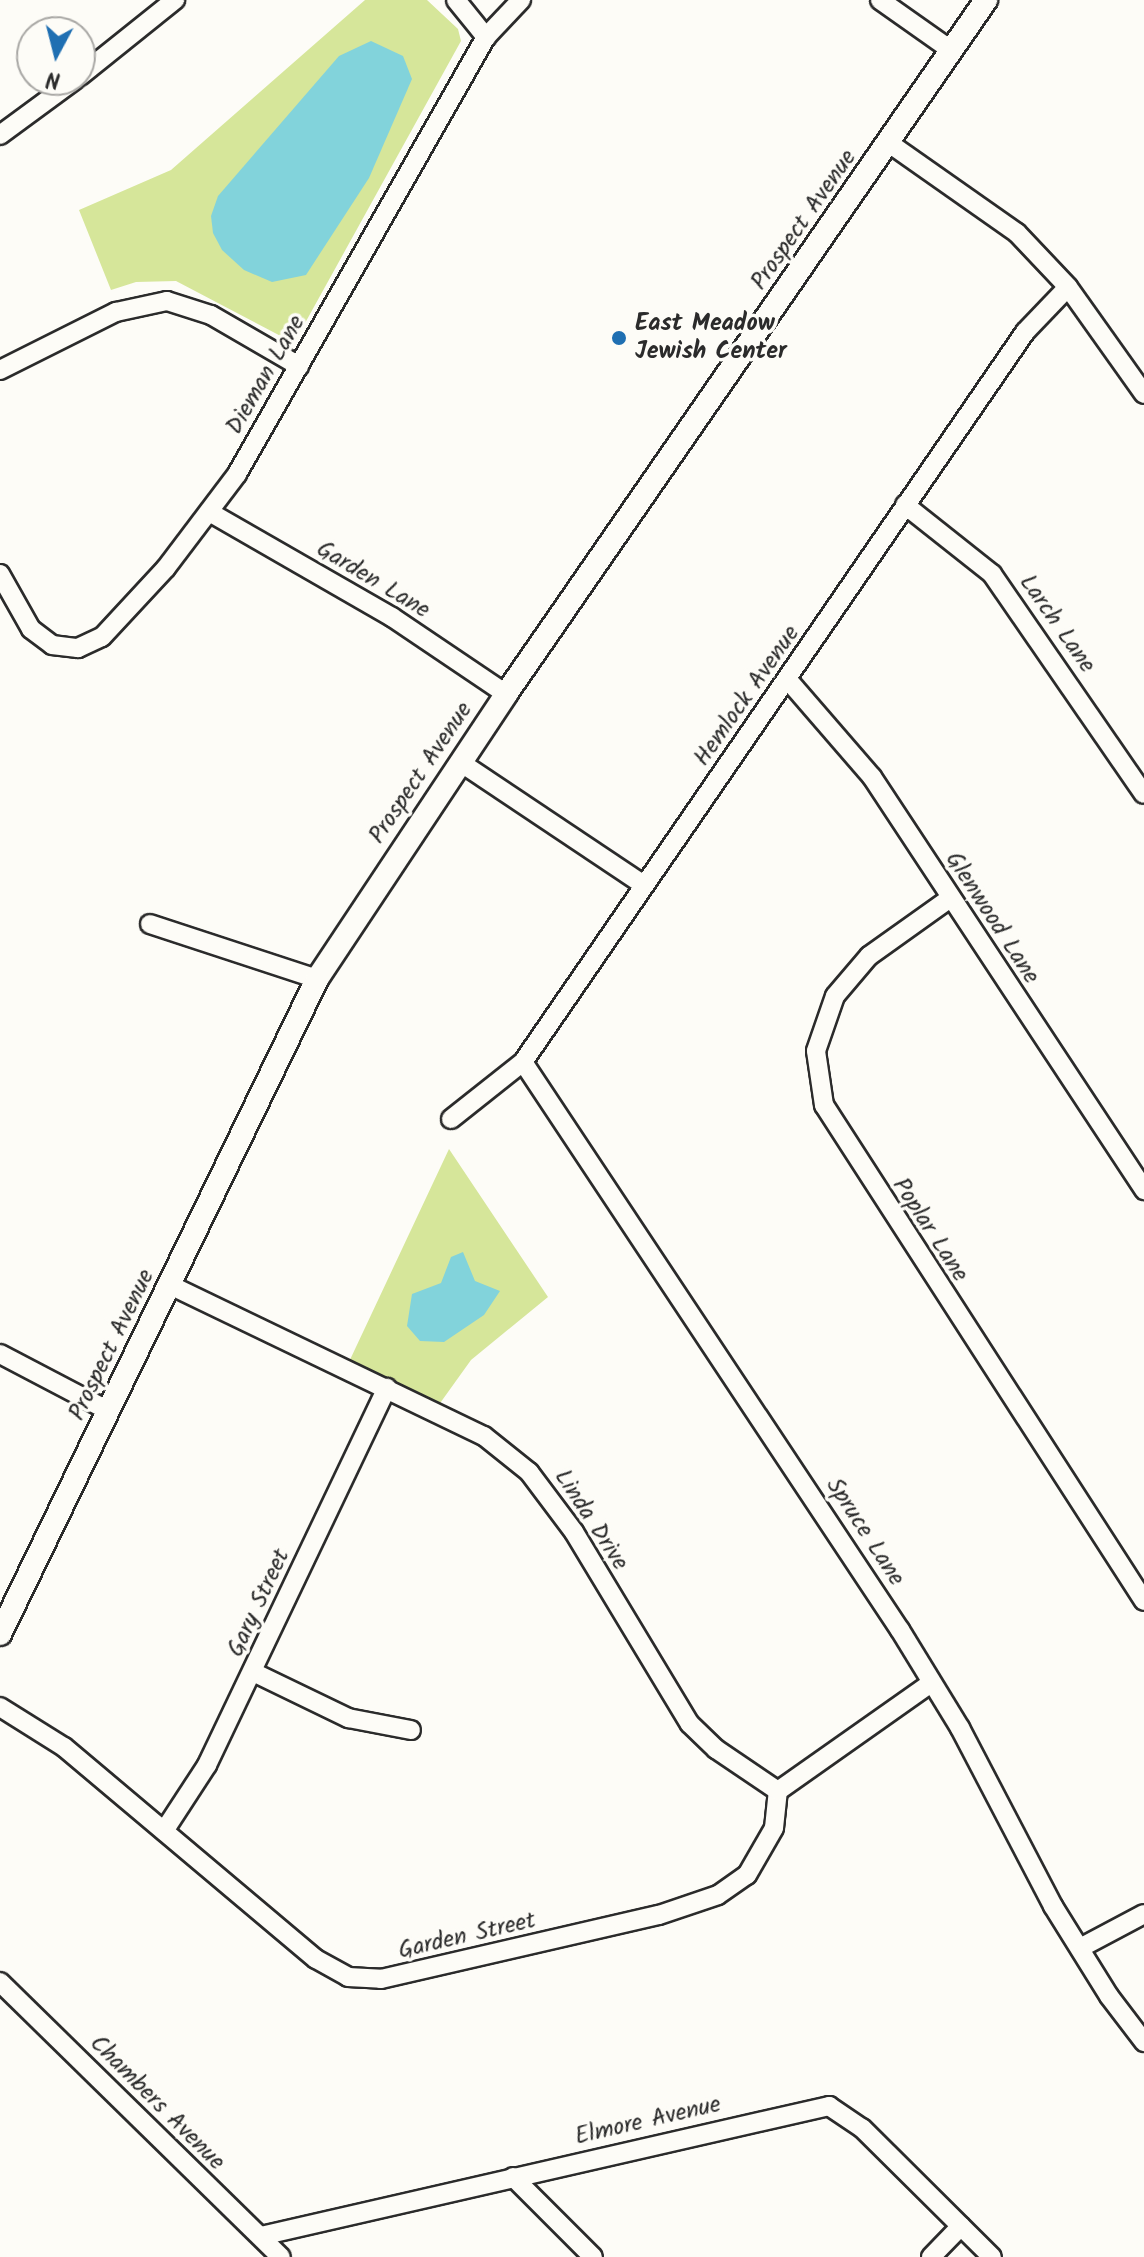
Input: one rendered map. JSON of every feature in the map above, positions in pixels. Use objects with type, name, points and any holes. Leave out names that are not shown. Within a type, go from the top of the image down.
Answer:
[{"type":"street","points":[[96,63],[175,0]]},
{"type":"street","points":[[456,0],[486,37]]},
{"type":"street","name":"Dieman Lane","points":[[0,574],[31,629],[52,645],[86,646],[102,637],[166,568],[211,513],[299,366],[486,37],[521,0]]},
{"type":"street","points":[[880,0],[951,50]]},
{"type":"street","name":"Prospect Avenue","points":[[0,1634],[317,979],[506,694],[986,0]]},
{"type":"street","points":[[0,135],[53,96]]},
{"type":"street","points":[[889,143],[1017,233],[1068,287],[1144,394]]},
{"type":"street","name":"Hemlock Avenue","points":[[451,1119],[523,1062],[642,884],[788,680],[1025,332],[1068,287]]},
{"type":"street","points":[[0,370],[116,312],[167,301],[211,315],[299,366]]},
{"type":"street","name":"Larch Lane","points":[[905,505],[967,549],[1010,596],[1144,794]]},
{"type":"street","name":"Garden Lane","points":[[211,513],[392,617],[506,694]]},
{"type":"street","name":"Glenwood Lane","points":[[788,680],[872,777],[949,899],[1144,1190]]},
{"type":"street","points":[[460,762],[642,884]]},
{"type":"street","name":"Poplar Lane","points":[[949,899],[869,956],[835,996],[816,1051],[824,1105],[1144,1601]]},
{"type":"street","points":[[150,924],[317,979]]},
{"type":"street","name":"Spruce Lane","points":[[523,1062],[777,1441],[931,1683],[1080,1948],[1144,2042]]},
{"type":"street","name":"Linda Drive","points":[[170,1285],[484,1436],[529,1472],[574,1532],[685,1717],[716,1749],[778,1791]]},
{"type":"street","points":[[0,1354],[109,1411]]},
{"type":"street","name":"Gary Street","points":[[164,1831],[207,1765],[387,1388]]},
{"type":"street","points":[[253,1672],[348,1718],[411,1730]]},
{"type":"street","points":[[778,1791],[931,1683]]},
{"type":"street","name":"Garden Street","points":[[0,1707],[64,1747],[316,1959],[348,1977],[381,1979],[659,1915],[718,1895],[747,1875],[774,1828],[778,1791]]},
{"type":"street","points":[[1080,1948],[1144,1914]]},
{"type":"street","name":"Chambers Avenue","points":[[0,1982],[281,2257]]},
{"type":"street","name":"Elmore Avenue","points":[[261,2236],[829,2106],[862,2128],[992,2257]]},
{"type":"street","points":[[513,2177],[593,2257]]},
{"type":"street","points":[[931,2257],[961,2226]]},
{"type":"green space","points":[[365,0],[427,0],[458,29],[461,41],[294,343],[176,281],[136,282],[111,290],[79,210],[171,170]]},
{"type":"green space","points":[[449,1149],[548,1297],[471,1360],[438,1406],[348,1364]]},
{"type":"water","points":[[371,41],[403,56],[412,79],[369,178],[306,275],[272,282],[244,270],[222,250],[213,233],[211,216],[218,196],[339,56]]},
{"type":"water","points":[[463,1252],[475,1281],[500,1291],[484,1315],[444,1342],[420,1341],[407,1326],[412,1294],[441,1283],[451,1257]]},
{"type":"place","name":"East Meadow Jewish Center","points":[[619,338]]}]
